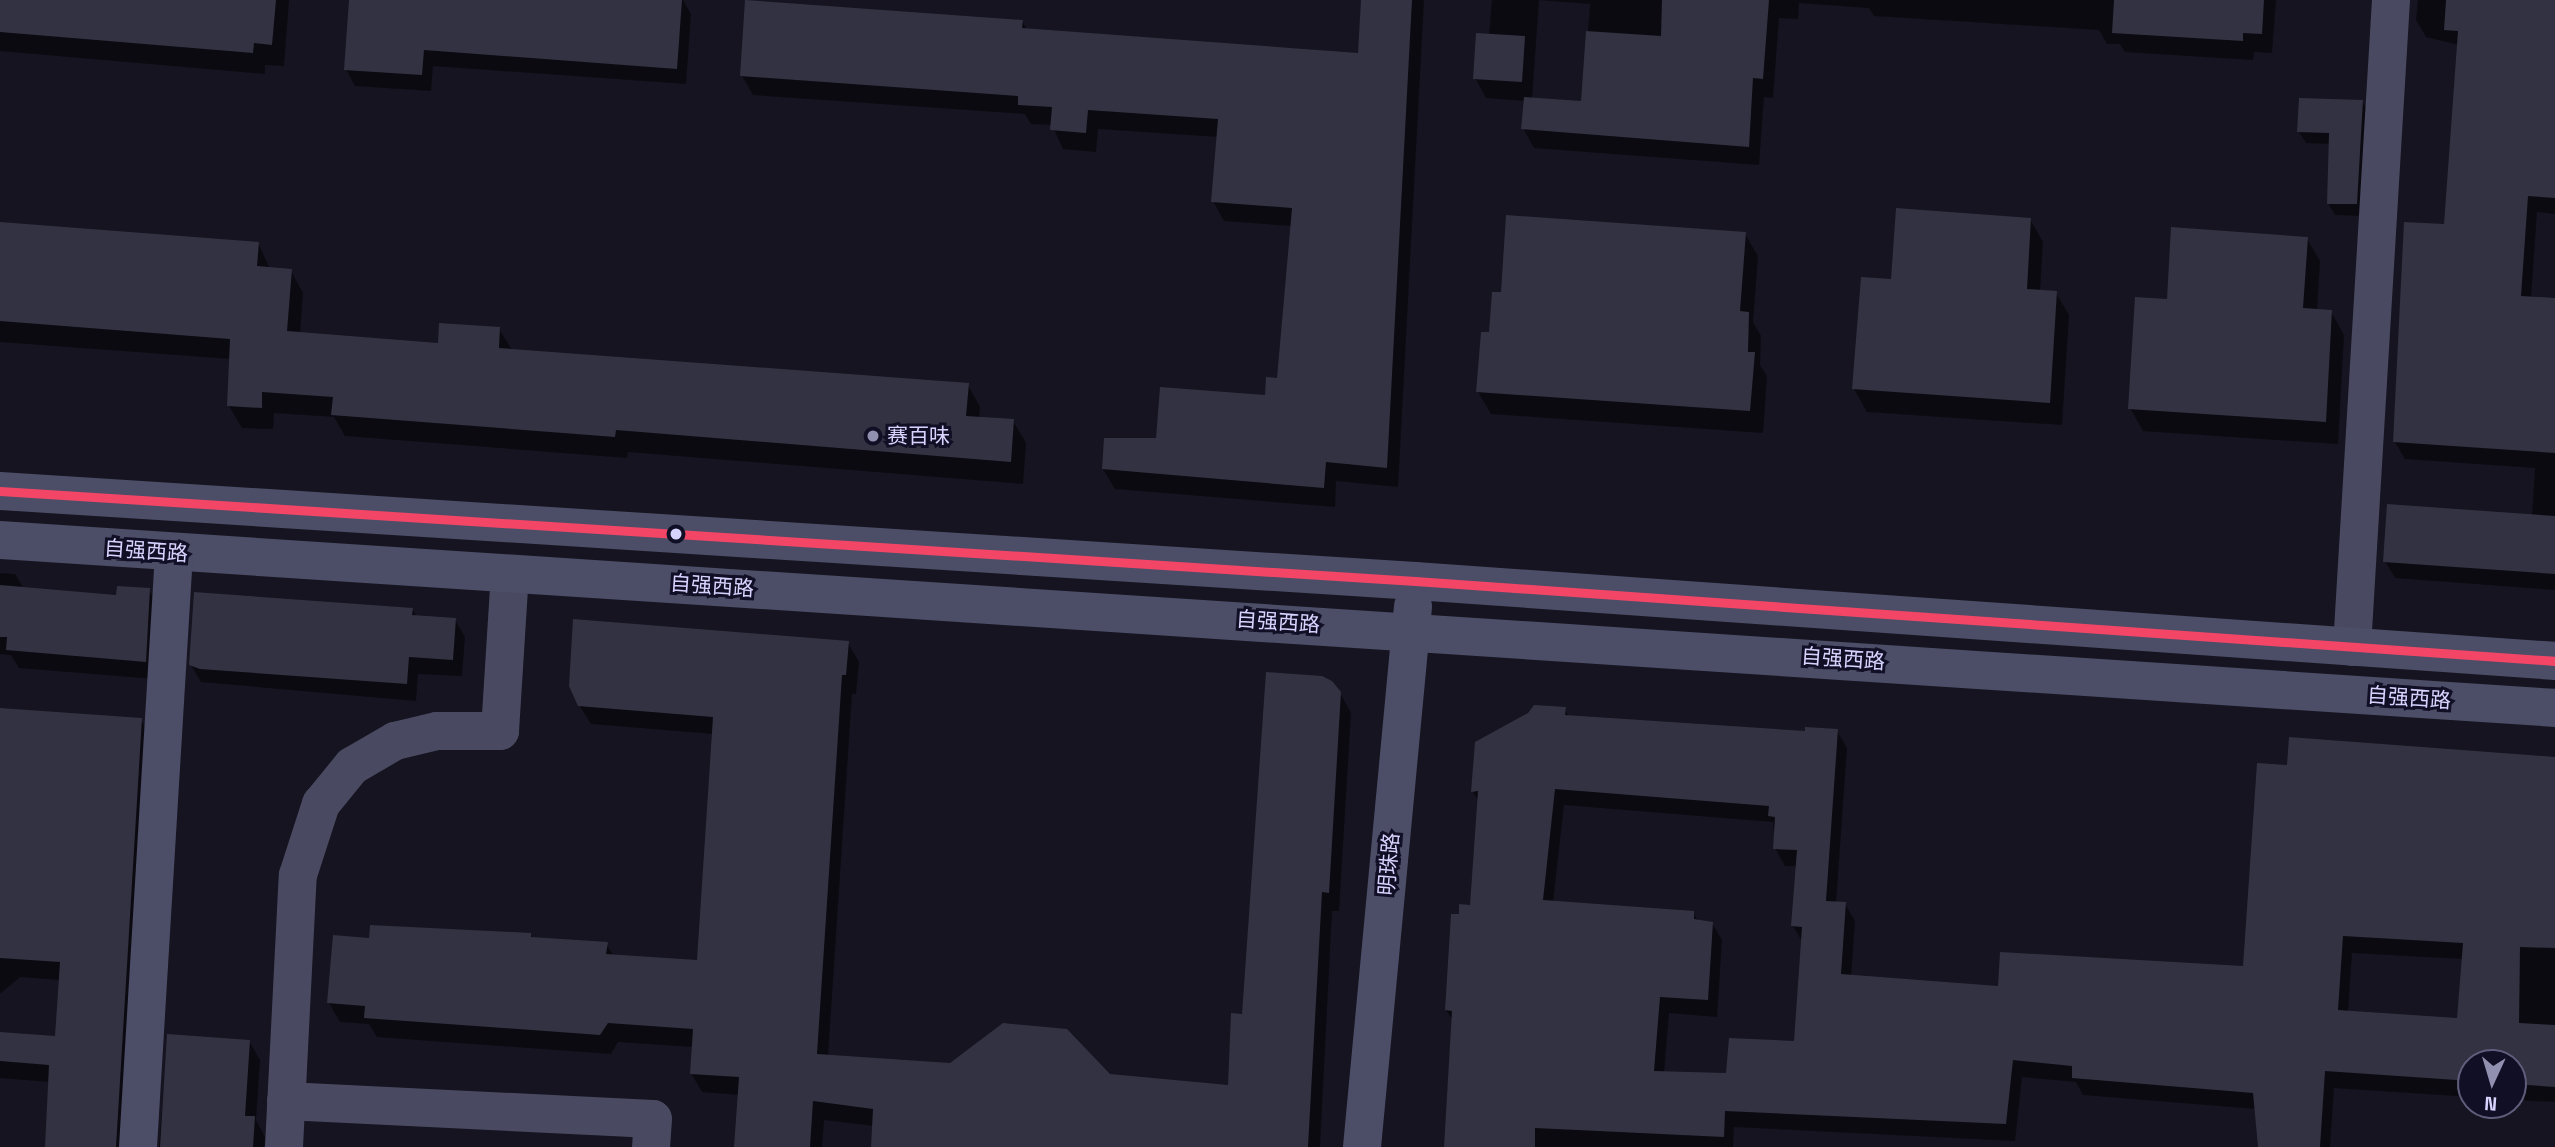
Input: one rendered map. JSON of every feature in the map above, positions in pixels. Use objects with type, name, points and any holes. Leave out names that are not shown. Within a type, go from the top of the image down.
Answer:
[{"type":"main road","points":[[0,491],[1415,581],[2555,661]]},
{"type":"main road","name":"自强西路","points":[[0,540],[1411,630],[2555,708]]},
{"type":"main road","points":[[138,1147],[174,553]]},
{"type":"main road","name":"明珠路","points":[[1362,1147],[1415,581]]},
{"type":"street","points":[[2352,647],[2391,0]]},
{"type":"street","points":[[284,1147],[298,875],[321,804],[352,766],[395,741],[436,731],[500,731],[510,574]]},
{"type":"street","points":[[286,1101],[653,1119],[651,1147]]},
{"type":"building","points":[[0,0],[276,0],[272,45],[254,43],[253,53],[0,32]]},
{"type":"building","points":[[349,0],[682,0],[677,69],[424,50],[422,75],[344,70]]},
{"type":"building","points":[[745,0],[1023,20],[1022,28],[1358,53],[1361,0],[1412,0],[1387,468],[1326,462],[1324,488],[1102,469],[1104,438],[1156,438],[1160,387],[1265,395],[1266,377],[1277,378],[1292,208],[1211,202],[1218,119],[1088,110],[1086,133],[1050,130],[1052,107],[1018,105],[1018,96],[740,76]]},
{"type":"building","points":[[1662,0],[1769,0],[1763,79],[1753,78],[1749,147],[1521,129],[1524,97],[1581,101],[1586,31],[1661,36]]},
{"type":"building","points":[[2114,0],[2264,0],[2262,34],[2243,33],[2243,41],[2112,33]]},
{"type":"building","points":[[2446,0],[2555,0],[2555,198],[2528,196],[2521,296],[2555,298],[2555,453],[2393,442],[2404,222],[2444,224],[2458,31],[2444,30]]},
{"type":"building","points":[[1476,33],[1525,36],[1522,82],[1473,79]]},
{"type":"building","points":[[2299,98],[2363,100],[2357,204],[2327,204],[2329,133],[2297,132]]},
{"type":"building","points":[[1896,208],[2031,218],[2027,289],[2057,291],[2050,403],[1852,389],[1861,277],[1891,279]]},
{"type":"building","points":[[1506,215],[1746,232],[1740,311],[1749,312],[1748,352],[1755,352],[1750,411],[1476,392],[1481,332],[1489,332],[1492,292],[1501,292]]},
{"type":"building","points":[[0,222],[259,242],[257,266],[292,269],[287,331],[438,343],[439,323],[500,327],[499,348],[969,383],[966,416],[1014,419],[1011,462],[616,430],[615,437],[331,415],[333,397],[262,392],[262,408],[227,406],[230,339],[0,321]]},
{"type":"building","points":[[2171,227],[2308,237],[2303,308],[2332,310],[2326,422],[2128,409],[2135,297],[2167,299]]},
{"type":"building","points":[[2387,504],[2555,516],[2555,574],[2383,562]]},
{"type":"building","points":[[0,585],[116,595],[117,586],[150,588],[146,662],[6,650],[7,637],[0,637]]},
{"type":"building","points":[[194,592],[413,608],[412,615],[456,618],[453,660],[409,657],[407,684],[200,669],[189,665]]},
{"type":"building","points":[[573,619],[849,641],[846,675],[842,675],[817,1054],[950,1063],[1003,1023],[1067,1029],[1110,1074],[1228,1085],[1231,1013],[1242,1014],[1266,672],[1322,676],[1332,681],[1341,692],[1329,893],[1322,892],[1308,1147],[871,1147],[873,1109],[813,1101],[810,1147],[734,1147],[739,1077],[690,1074],[693,1029],[608,1023],[600,1035],[364,1018],[365,1006],[327,1003],[333,935],[369,938],[370,925],[531,933],[531,937],[608,942],[606,954],[697,960],[713,717],[578,706],[569,686]]},
{"type":"building","points":[[1534,705],[1566,707],[1565,715],[1805,731],[1805,727],[1838,729],[1826,901],[1846,902],[1841,974],[1998,986],[2000,952],[2243,966],[2257,763],[2287,765],[2289,737],[2555,757],[2555,948],[2520,947],[2519,1023],[2555,1025],[2555,1087],[2527,1085],[2527,1049],[2457,1049],[2457,1080],[2325,1071],[2320,1147],[2258,1147],[2253,1093],[2072,1078],[2072,1066],[2013,1060],[2006,1124],[1725,1111],[1724,1137],[1535,1128],[1535,1147],[1444,1147],[1452,1011],[1445,1010],[1451,914],[1459,914],[1459,904],[1470,905],[1478,791],[1471,792],[1475,742],[1528,713]],"holes":[[[1555,789],[1769,806],[1768,816],[1775,817],[1773,849],[1797,850],[1791,926],[1802,927],[1794,1041],[1729,1038],[1726,1073],[1654,1071],[1660,997],[1708,1000],[1713,922],[1694,919],[1694,911],[1543,900]],[[2343,936],[2463,943],[2457,1018],[2338,1010]]]},
{"type":"building","points":[[0,708],[142,718],[116,1147],[45,1147],[49,1065],[0,1061],[0,1032],[55,1036],[60,962],[0,958]]},
{"type":"building","points":[[167,1034],[250,1040],[245,1116],[255,1116],[253,1147],[160,1147]]},
{"type":"transit line","points":[[0,491],[1415,581],[2555,661]]},
{"type":"place","name":"赛百味","points":[[873,436]]}]
